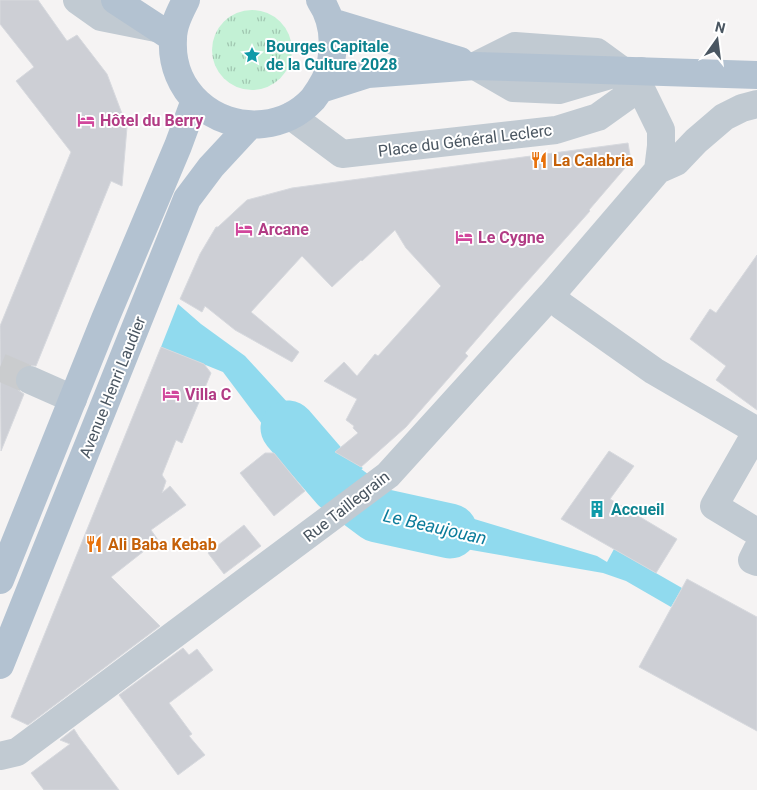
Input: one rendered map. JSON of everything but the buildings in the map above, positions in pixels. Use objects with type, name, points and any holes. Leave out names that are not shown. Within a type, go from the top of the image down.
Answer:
[{"type":"main road","points":[[115,0],[164,33],[180,80],[204,109],[234,123],[250,125],[271,123],[291,116],[308,104],[321,88],[330,68],[334,45],[325,11]]},
{"type":"main road","points":[[164,33],[186,0]]},
{"type":"main road","points":[[325,11],[475,66]]},
{"type":"main road","points":[[321,88],[368,74],[475,66],[634,76],[757,75]]},
{"type":"main road","name":"Avenue Henri Laudier","points":[[0,580],[178,146],[195,100]]},
{"type":"main road","name":"Avenue Henri Laudier","points":[[0,665],[187,199],[217,161],[250,125]]},
{"type":"street","points":[[77,0],[101,16],[164,33]]},
{"type":"street","points":[[634,76],[661,130],[658,170]]},
{"type":"street","name":"Place du Général Leclerc","points":[[291,116],[342,154],[556,130],[598,117],[634,76]]},
{"type":"street","name":"Rue Taillegrain","points":[[0,756],[17,752],[388,475],[551,295],[658,170],[676,162],[696,141],[724,117],[742,108],[757,104]]},
{"type":"street","points":[[551,295],[562,306],[654,371],[757,431],[714,506],[757,532]]},
{"type":"street","points":[[30,380],[73,399]]},
{"type":"street","points":[[757,550],[752,560],[757,562]]},
{"type":"green space","name":"Bourges Capitale de la Culture 2028","points":[[252,10],[267,13],[280,22],[289,35],[292,50],[289,65],[280,78],[267,87],[252,90],[237,87],[224,78],[215,65],[212,50],[215,35],[224,22],[237,13]]},
{"type":"water","points":[[178,304],[201,324],[245,356],[331,450],[363,468],[320,501],[223,372],[161,347]]},
{"type":"water","points":[[398,496],[597,556],[607,562],[614,549],[682,588],[671,607],[626,581],[603,573],[357,530]]},
{"type":"waterway","name":"Le Beaujouan","points":[[288,428],[338,486],[377,515],[450,531]]},
{"type":"tunnel","points":[[0,367],[30,380]]},
{"type":"place","name":"Bourges Capitale de la Culture 2028","points":[[252,55]]},
{"type":"place","name":"Hôtel du Berry","points":[[86,120]]},
{"type":"place","name":"La Calabria","points":[[539,160]]},
{"type":"place","name":"Arcane","points":[[244,229]]},
{"type":"place","name":"Le Cygne","points":[[464,237]]},
{"type":"place","name":"Villa C","points":[[171,394]]},
{"type":"place","name":"Accueil","points":[[597,509]]},
{"type":"place","name":"Ali Baba Kebab","points":[[94,544]]}]
